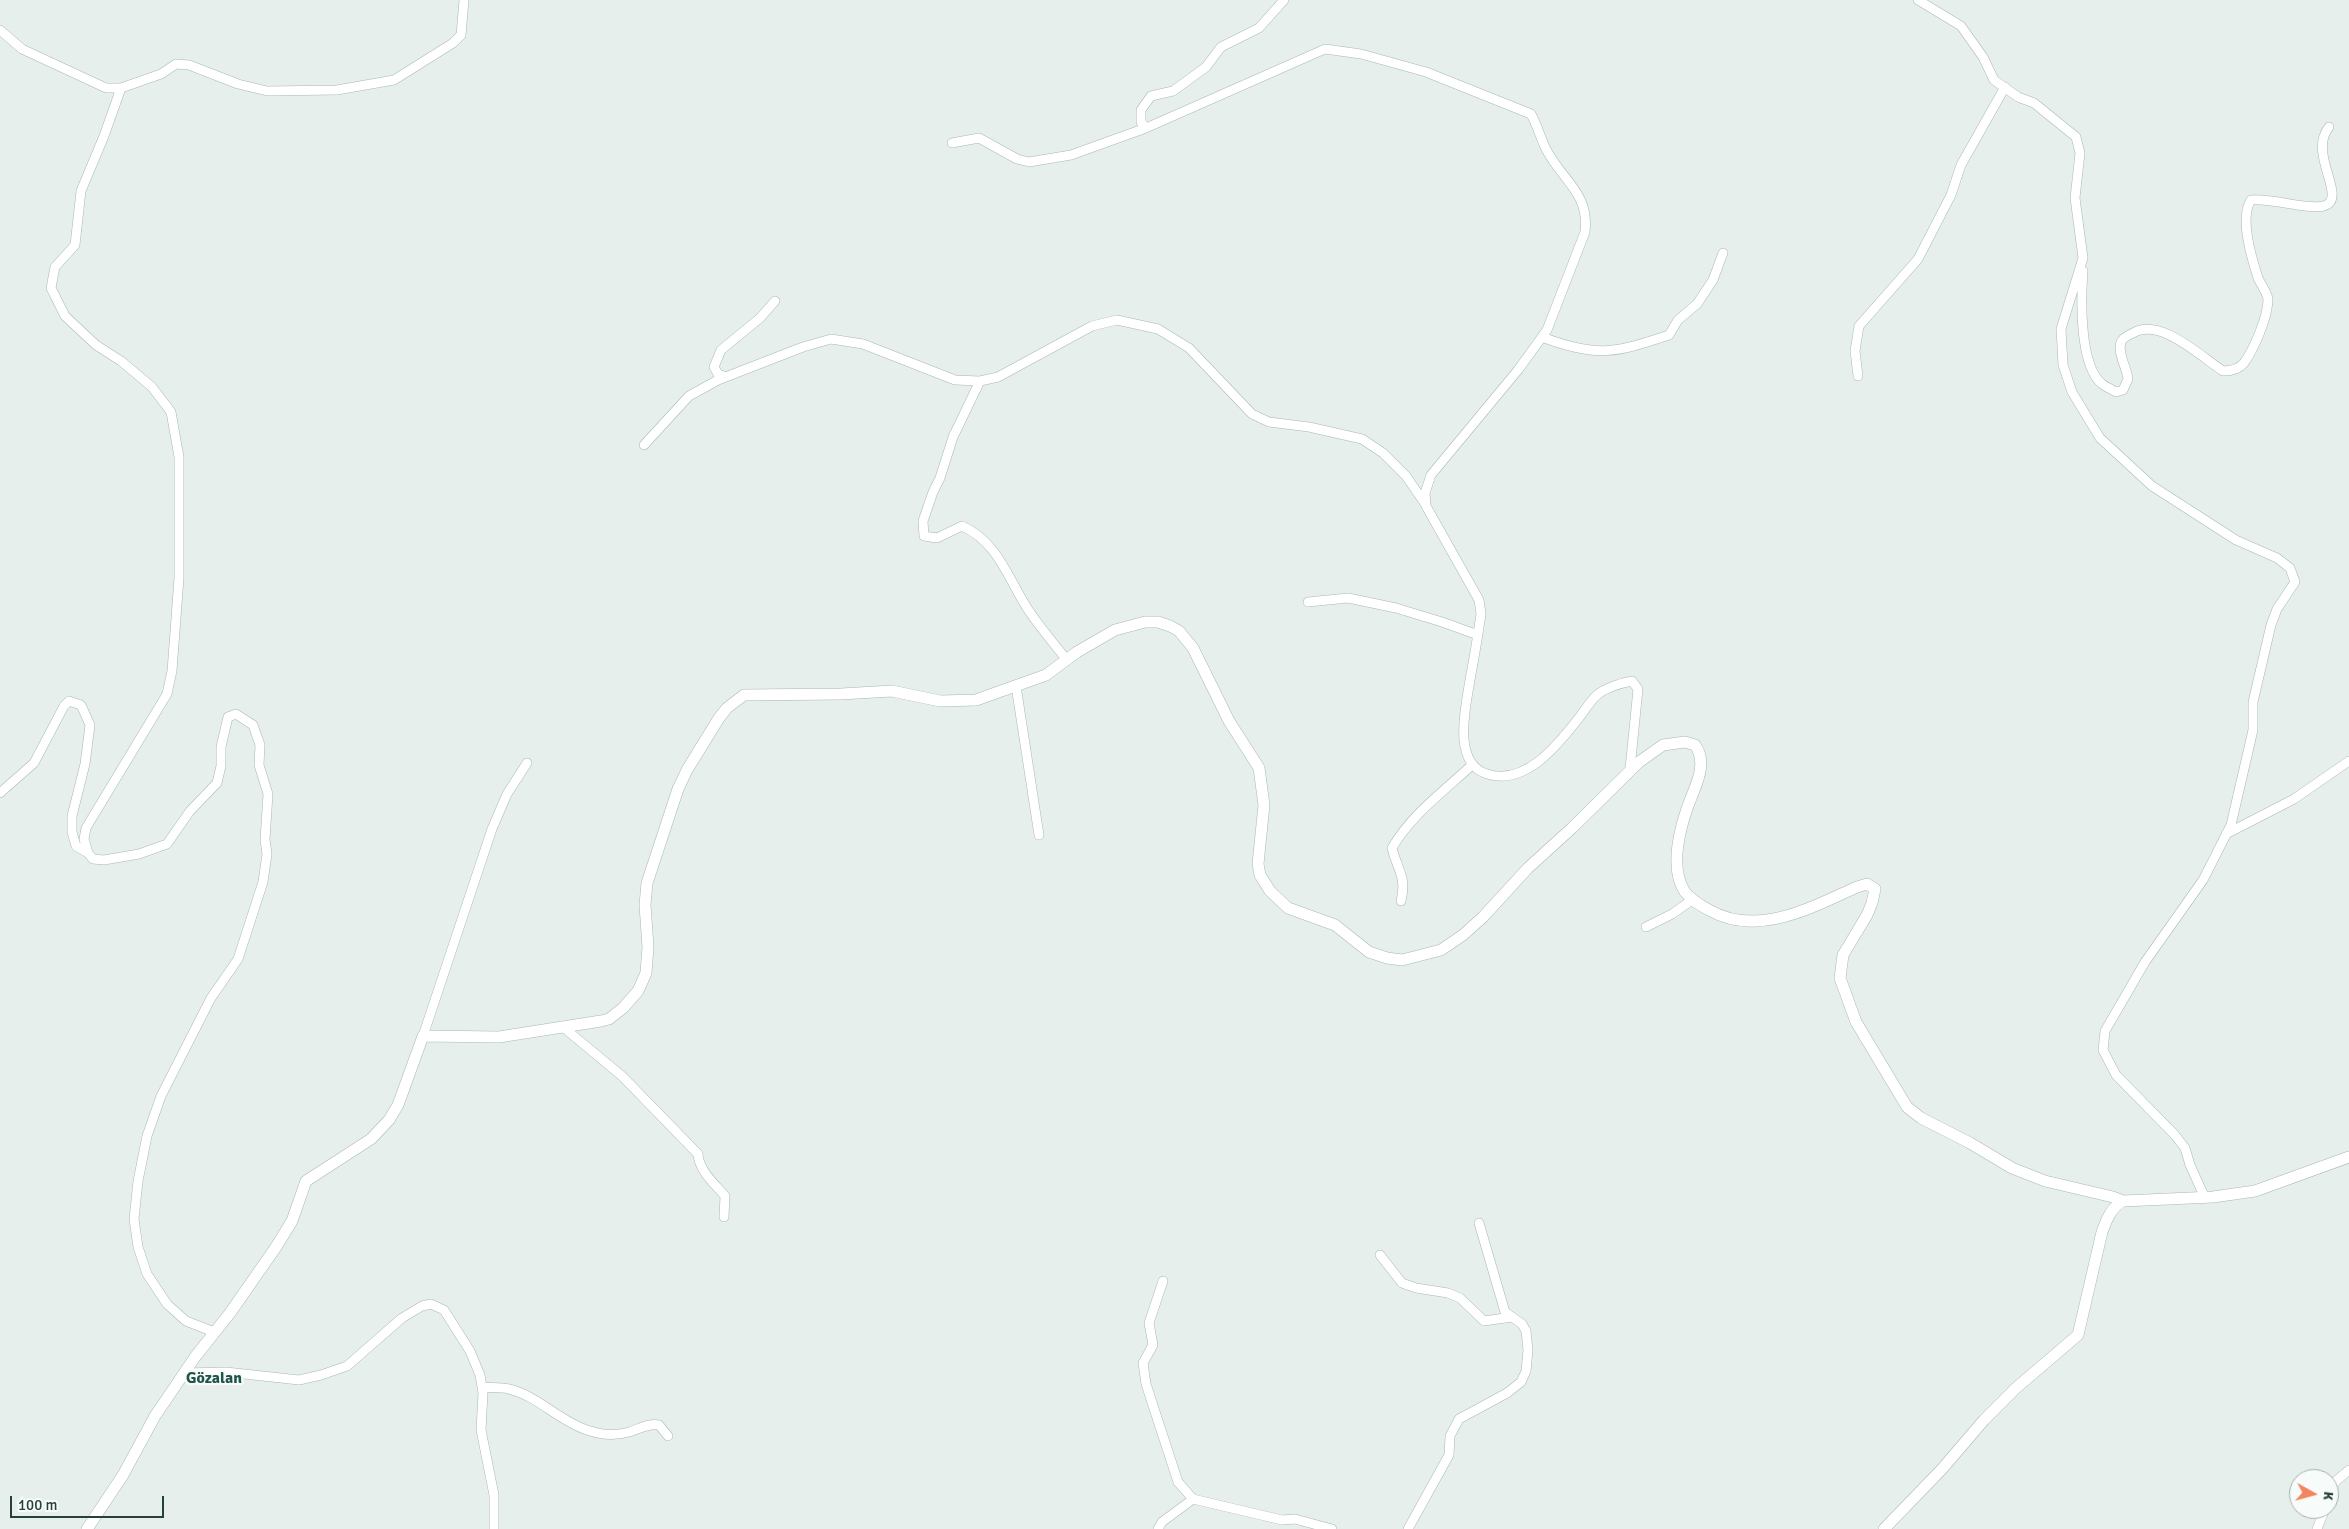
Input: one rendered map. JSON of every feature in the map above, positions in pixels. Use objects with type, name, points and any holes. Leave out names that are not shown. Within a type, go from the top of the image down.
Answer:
[{"type":"street","points":[[0,30],[22,49],[106,88],[121,88],[161,74],[176,64],[189,65],[238,84],[268,92],[337,90],[394,80],[429,59],[461,35],[464,0]]},
{"type":"street","points":[[1146,128],[1141,122],[1141,110],[1151,96],[1173,91],[1180,87],[1206,68],[1221,47],[1259,28],[1284,0]]},
{"type":"street","points":[[1918,0],[1961,26],[1983,57],[1994,80],[2018,97],[2034,103],[2076,137],[2080,153],[2075,198],[2083,258],[2080,310],[2084,336],[2090,363],[2101,383],[2116,392],[2123,390],[2128,379],[2120,353],[2121,342],[2140,328],[2150,328],[2167,333],[2223,372],[2243,364],[2260,331],[2268,297],[2259,280],[2251,253],[2247,231],[2247,206],[2251,200],[2263,199],[2322,207],[2332,203],[2336,198],[2338,188],[2326,162],[2322,145],[2324,134],[2329,126]]},
{"type":"street","points":[[952,143],[979,138],[1017,159],[1030,162],[1072,155],[1146,128],[1325,49],[1361,54],[1426,72],[1531,114],[1540,130],[1545,147],[1582,199],[1587,217],[1585,232],[1542,337],[1518,370],[1431,475],[1425,492],[1426,506]]},
{"type":"street","points":[[1858,376],[1855,351],[1859,326],[1918,259],[1951,195],[1961,166],[2005,87]]},
{"type":"street","points":[[88,853],[84,839],[86,828],[167,694],[172,671],[179,578],[179,457],[171,412],[152,387],[121,361],[96,344],[65,316],[51,288],[56,268],[75,244],[81,191],[104,136],[121,88]]},
{"type":"street","points":[[1542,337],[1593,352],[1627,349],[1670,335],[1678,320],[1697,304],[1713,280],[1723,253]]},
{"type":"street","points":[[2083,258],[2061,329],[2064,365],[2072,392],[2100,438],[2152,486],[2236,540],[2277,558],[2290,568],[2295,582],[2278,608],[2271,625],[2253,702],[2253,730],[2230,826],[2203,880],[2146,962],[2105,1031],[2103,1050],[2116,1075],[2174,1134],[2185,1148],[2190,1165],[2205,1198]]},
{"type":"street","points":[[726,377],[718,374],[714,367],[721,350],[760,318],[775,301]]},
{"type":"street","points":[[644,445],[689,396],[726,377],[803,347],[831,339],[863,344],[955,380],[980,381],[998,377],[1092,326],[1117,320],[1158,329],[1189,348],[1252,414],[1269,422],[1309,427],[1362,439],[1384,453],[1406,476],[1426,506],[1479,600],[1481,614],[1463,726],[1465,748],[1472,765],[1481,772],[1497,778],[1512,776],[1529,768],[1560,743],[1597,695],[1623,682],[1632,681],[1638,689],[1630,769]]},
{"type":"street","points":[[980,381],[953,437],[940,478],[932,492],[922,521],[924,536],[937,538],[962,526],[976,532],[995,553],[1025,605],[1067,660]]},
{"type":"street","points":[[1308,602],[1348,598],[1396,608],[1478,635]]},
{"type":"street","points":[[423,1036],[499,1037],[609,1019],[624,1008],[642,984],[646,972],[648,948],[646,893],[652,866],[687,770],[718,718],[733,702],[744,694],[841,694],[892,691],[940,701],[962,702],[988,697],[1046,675],[1106,634],[1131,625],[1158,622],[1179,631],[1193,648],[1229,721],[1259,768],[1264,805],[1258,864],[1264,881],[1279,902],[1288,908],[1335,924],[1369,952],[1387,958],[1402,960],[1431,954],[1455,941],[1483,917],[1502,893],[1572,828],[1630,769],[1663,745],[1686,742],[1695,745],[1701,757],[1700,776],[1688,805],[1677,864],[1681,883],[1692,900],[1725,918],[1765,920],[1799,914],[1867,884],[1874,889],[1870,909],[1841,961],[1840,978],[1856,1022],[1907,1107],[1921,1118],[1970,1143],[2012,1168],[2044,1181],[2123,1201],[2205,1198],[2255,1191],[2349,1157]]},
{"type":"street","points":[[1016,686],[1039,835]]},
{"type":"street","points":[[0,793],[34,763],[64,706],[69,701],[81,705],[90,725],[85,764],[72,816],[72,832],[76,846],[88,853],[93,859],[104,860],[139,854],[167,844],[190,811],[217,783],[221,766],[221,747],[228,717],[236,714],[253,725],[260,745],[259,765],[268,794],[265,840],[267,854],[263,882],[238,959],[208,1005],[161,1096],[147,1136],[138,1180],[134,1219],[138,1247],[147,1274],[167,1304],[186,1321],[214,1332]]},
{"type":"street","points":[[2226,834],[2294,798],[2349,762]]},
{"type":"street","points":[[87,1529],[123,1475],[155,1416],[285,1234],[292,1221],[306,1181],[372,1139],[389,1120],[398,1105],[423,1036],[492,828],[507,794],[527,763]]},
{"type":"street","points":[[1401,901],[1404,888],[1402,874],[1392,848],[1399,835],[1472,765]]},
{"type":"street","points":[[1646,926],[1672,914],[1692,900]]},
{"type":"street","points":[[563,1027],[622,1076],[698,1154],[698,1162],[703,1170],[725,1196],[724,1217]]},
{"type":"street","points":[[1884,1529],[2016,1388],[2078,1335],[2102,1232],[2114,1209],[2123,1201]]},
{"type":"street","points":[[1408,1529],[1449,1455],[1450,1436],[1458,1419],[1507,1393],[1521,1382],[1526,1371],[1528,1350],[1526,1330],[1505,1312],[1478,1223]]},
{"type":"street","points":[[1380,1255],[1402,1283],[1416,1288],[1448,1293],[1460,1298],[1484,1321],[1512,1317]]},
{"type":"street","points":[[1163,1281],[1149,1322],[1153,1346],[1143,1363],[1146,1384],[1178,1482],[1193,1499],[1282,1520],[1295,1519],[1332,1529]]},
{"type":"street","points":[[185,1373],[226,1372],[299,1380],[321,1375],[347,1366],[402,1318],[422,1306],[432,1304],[444,1310],[470,1352],[480,1375],[482,1387],[481,1430],[494,1495],[494,1529]]},
{"type":"street","points":[[482,1387],[509,1389],[524,1395],[588,1430],[612,1435],[627,1433],[652,1424],[659,1424],[668,1436]]},
{"type":"street","points":[[2339,1478],[2349,1470]]},
{"type":"street","points":[[1158,1529],[1162,1522],[1193,1499]]},
{"type":"district","name":"Gözalan","points":[[214,1379]]}]
